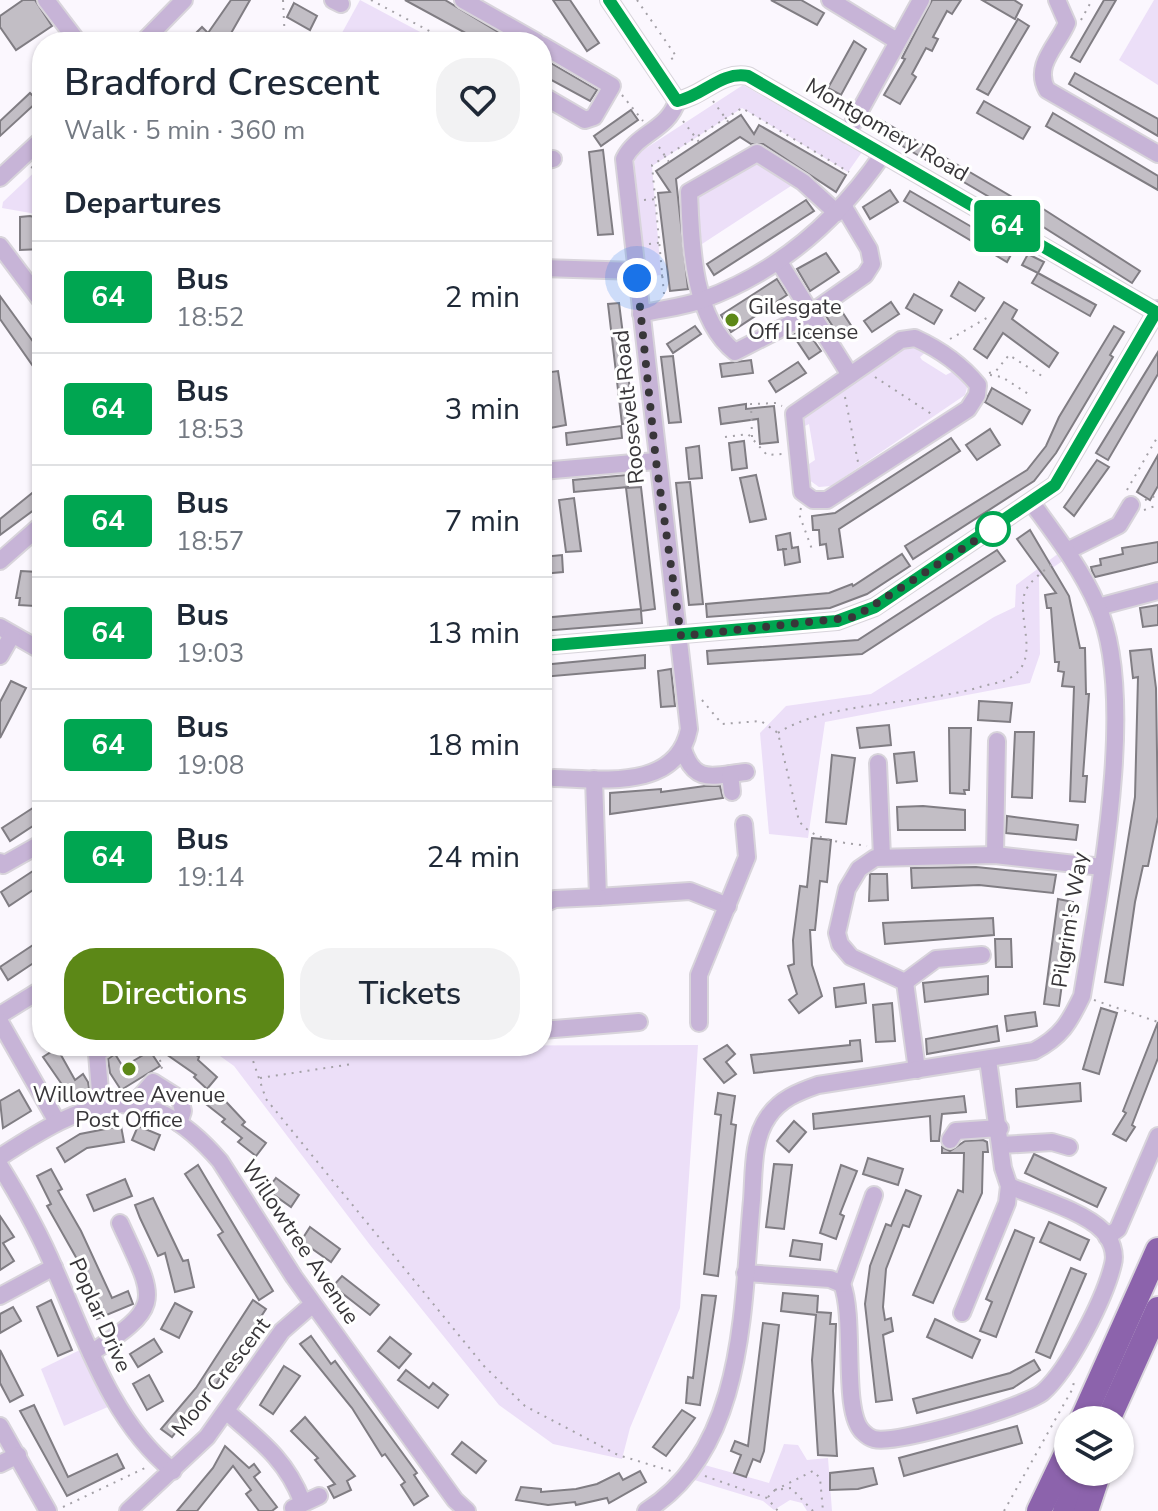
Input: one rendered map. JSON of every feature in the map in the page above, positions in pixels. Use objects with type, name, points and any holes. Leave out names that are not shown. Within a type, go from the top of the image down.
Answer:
[{"type":"highway","points":[[1088,1406],[1158,1250]]},
{"type":"highway","points":[[1115,1406],[1158,1309]]},
{"type":"highway","points":[[1121,1406],[1136,1360]]},
{"type":"highway","points":[[1037,1511],[1054,1480]]},
{"type":"highway","points":[[1065,1511],[1077,1486]]},
{"type":"highway","points":[[1086,1511],[1094,1486]]},
{"type":"street","points":[[46,0],[70,32]]},
{"type":"street","points":[[153,32],[184,0]]},
{"type":"street","points":[[463,0],[521,32]]},
{"type":"street","points":[[493,0],[510,26]]},
{"type":"street","points":[[609,0],[656,69],[676,105],[705,91]]},
{"type":"street","points":[[830,0],[897,41]]},
{"type":"street","points":[[847,134],[921,0]]},
{"type":"street","points":[[1057,0],[1067,23],[1043,66],[1042,81],[1047,90],[1158,154]]},
{"type":"street","points":[[552,50],[612,86],[594,117],[585,120],[552,101]]},
{"type":"street","name":"Montgomery Road","points":[[705,91],[736,74],[762,83],[1157,310]]},
{"type":"street","name":"Roosevelt Road","points":[[676,105],[669,120],[630,146],[624,159],[656,461],[687,693],[689,729],[683,749]]},
{"type":"street","points":[[0,178],[32,148]]},
{"type":"street","points":[[757,153],[840,210],[869,249],[872,264],[865,275],[811,313],[735,352],[724,343],[702,300],[689,192],[757,153]]},
{"type":"street","points":[[641,314],[702,300],[779,262],[840,210],[883,154]]},
{"type":"street","points":[[0,246],[32,289]]},
{"type":"street","points":[[779,262],[850,375]]},
{"type":"street","points":[[552,268],[637,271]]},
{"type":"street","points":[[552,645],[681,636],[855,617],[1032,503],[1064,473],[1157,310]]},
{"type":"street","points":[[915,338],[936,348],[963,368],[978,385],[977,395],[968,409],[827,500],[813,500],[802,492],[794,414],[901,340],[915,338]]},
{"type":"street","points":[[552,470],[656,461]]},
{"type":"street","name":"Pilgrim's Way","points":[[745,1273],[758,1138],[776,1107],[793,1094],[818,1085],[1034,1051],[1056,1039],[1068,1026],[1082,996],[1102,867],[1115,730],[1109,647],[1098,607],[1067,551],[1032,503]]},
{"type":"street","points":[[1067,551],[1119,525],[1131,505]]},
{"type":"street","points":[[0,561],[32,533]]},
{"type":"street","points":[[1098,607],[1158,591]]},
{"type":"street","points":[[0,656],[6,631],[32,645]]},
{"type":"street","points":[[995,855],[997,741]]},
{"type":"street","points":[[554,778],[643,777],[661,771],[683,749],[687,761],[701,775],[713,778],[738,773],[732,792]]},
{"type":"street","points":[[878,763],[881,853]]},
{"type":"street","points":[[594,779],[598,897]]},
{"type":"street","points":[[699,1023],[699,975],[747,857],[744,824]]},
{"type":"street","points":[[1,866],[32,849]]},
{"type":"street","points":[[905,982],[851,957],[840,944],[837,933],[847,889],[859,869],[881,853],[995,855],[1102,867]]},
{"type":"street","points":[[552,900],[690,891],[728,906]]},
{"type":"street","points":[[905,982],[924,964],[936,959],[982,955]]},
{"type":"street","points":[[905,982],[917,1070]]},
{"type":"street","points":[[0,1015],[32,995]]},
{"type":"street","points":[[0,1022],[56,1120]]},
{"type":"street","points":[[552,1029],[639,1022]]},
{"type":"street","points":[[97,1056],[101,1105]]},
{"type":"street","points":[[962,1314],[1007,1203],[1009,1186],[1005,1178],[988,1060]]},
{"type":"street","points":[[134,1104],[153,1082],[180,1099],[183,1111],[179,1123]]},
{"type":"street","name":"Willowtree Avenue","points":[[0,1157],[56,1120],[101,1105],[134,1104],[179,1123],[201,1140],[220,1161],[313,1304],[456,1507]]},
{"type":"street","points":[[950,1140],[956,1131],[1052,1142],[1069,1147]]},
{"type":"street","points":[[1107,1237],[1118,1229],[1158,1136]]},
{"type":"street","name":"Poplar Drive","points":[[0,1166],[54,1267],[91,1353],[117,1403],[167,1466]]},
{"type":"street","points":[[874,1195],[842,1284],[848,1311],[852,1411],[861,1430],[873,1439],[897,1437],[1011,1409],[1041,1393],[1076,1350],[1114,1263],[1112,1244],[1090,1221],[1009,1186]]},
{"type":"street","points":[[91,1353],[135,1324],[145,1311],[148,1293],[120,1223]]},
{"type":"street","points":[[0,1296],[54,1267]]},
{"type":"street","points":[[646,1511],[660,1502],[687,1473],[715,1425],[730,1382],[745,1273],[830,1279],[842,1284]]},
{"type":"street","name":"Moor Crescent","points":[[128,1511],[167,1466],[226,1411],[282,1331],[313,1304]]},
{"type":"street","points":[[226,1411],[285,1466],[298,1504],[319,1496]]},
{"type":"street","points":[[0,1426],[51,1511]]},
{"type":"street","points":[[0,1464],[18,1455]]},
{"type":"path","points":[[283,0],[285,32]]},
{"type":"path","points":[[371,0],[431,32]]},
{"type":"path","points":[[637,0],[676,56],[656,69]]},
{"type":"path","points":[[612,86],[631,103],[669,162]]},
{"type":"path","points":[[705,91],[729,123]]},
{"type":"path","points":[[676,105],[699,142]]},
{"type":"path","points":[[936,348],[990,316]]},
{"type":"path","points":[[1030,395],[1002,377],[985,374],[996,371],[1009,355],[1045,378]]},
{"type":"path","points":[[850,375],[944,423]]},
{"type":"path","points":[[850,375],[861,478]]},
{"type":"path","points":[[752,439],[751,404],[776,403],[794,414]]},
{"type":"path","points":[[725,437],[748,434],[767,455],[797,453]]},
{"type":"path","points":[[1131,505],[1127,490],[1158,436]]},
{"type":"path","points":[[807,496],[799,514],[813,552]]},
{"type":"path","points":[[778,733],[812,718],[961,693],[1010,678],[1023,665],[1027,650],[1023,605],[1026,590],[1067,551]]},
{"type":"path","points":[[687,693],[701,699],[722,724],[761,721],[778,733],[799,821],[807,832],[818,838],[881,853]]},
{"type":"path","points":[[1082,996],[1158,1022]]},
{"type":"path","points":[[153,1082],[163,1066],[158,1056]]},
{"type":"path","points":[[251,1056],[266,1099],[484,1366],[525,1406],[618,1455],[767,1498],[778,1511]]},
{"type":"path","points":[[259,1079],[352,1064]]},
{"type":"path","points":[[1004,1511],[1073,1388],[1076,1350]]},
{"type":"path","points":[[51,1511],[167,1466]]},
{"type":"path","points":[[767,1498],[775,1490],[813,1471],[820,1478],[823,1511]]},
{"type":"path","points":[[775,1490],[791,1488],[813,1511]]},
{"type":"shaded area","points":[[360,0],[420,32],[342,32]]},
{"type":"shaded area","points":[[1154,0],[1158,0],[1158,85],[1119,60]]},
{"type":"shaded area","points":[[743,85],[862,152],[848,172],[742,108],[652,166],[661,275],[644,277],[634,156]]},
{"type":"shaded area","points":[[754,160],[794,184],[702,244],[695,191]]},
{"type":"shaded area","points":[[32,174],[32,213],[2,208],[3,202]]},
{"type":"shaded area","points":[[913,342],[927,351],[920,357],[922,360],[946,375],[959,368],[969,381],[965,395],[831,486],[819,487],[805,477],[803,468],[815,460],[809,424],[799,429],[802,411],[864,368]]},
{"type":"shaded area","points":[[1059,553],[1064,560],[1039,577],[1040,654],[1030,683],[825,722],[808,838],[769,834],[760,733],[786,706],[871,694],[1015,607],[1016,585]]},
{"type":"shaded area","points":[[552,1045],[698,1045],[680,1308],[630,1428],[622,1459],[553,1444],[499,1405],[370,1245],[234,1066],[220,1056],[552,1056]]},
{"type":"shaded area","points":[[88,1346],[117,1403],[64,1426],[41,1369]]},
{"type":"shaded area","points":[[784,1444],[798,1445],[807,1460],[828,1458],[832,1511],[807,1511],[802,1503],[790,1500],[774,1510],[763,1501],[691,1479],[701,1464],[769,1483]]},
{"type":"building","points":[[23,0],[35,0],[52,26],[43,32],[32,32],[32,39],[16,50],[0,27],[0,16]]},
{"type":"building","points":[[231,0],[250,0],[232,32],[209,32]]},
{"type":"building","points":[[405,0],[445,0],[498,32],[464,32]]},
{"type":"building","points":[[553,0],[570,0],[599,43],[587,51]]},
{"type":"building","points":[[771,0],[801,0],[824,13],[817,25]]},
{"type":"building","points":[[932,0],[961,0],[952,14],[947,11],[933,37],[938,39],[932,51],[926,48],[912,74],[916,77],[900,104],[884,95],[905,59],[902,58]]},
{"type":"building","points":[[982,0],[1014,0],[1022,5],[1015,19]]},
{"type":"building","points":[[1104,0],[1116,0],[1080,62],[1071,57]]},
{"type":"building","points":[[294,3],[317,16],[310,30],[287,17]]},
{"type":"building","points":[[1018,19],[1029,26],[988,95],[977,89]]},
{"type":"building","points":[[854,41],[866,49],[841,95],[828,88]]},
{"type":"building","points":[[552,64],[597,90],[590,101],[552,80]]},
{"type":"building","points":[[1075,73],[1158,119],[1158,136],[1069,84]]},
{"type":"building","points":[[30,93],[32,95],[32,107],[0,136],[0,121]]},
{"type":"building","points":[[984,101],[1030,127],[1023,139],[977,113]]},
{"type":"building","points":[[631,110],[638,120],[601,146],[594,136]]},
{"type":"building","points":[[1053,113],[1158,176],[1158,190],[1046,126]]},
{"type":"building","points":[[741,115],[754,134],[759,125],[846,175],[836,192],[763,144],[751,144],[740,137],[676,179],[688,289],[670,291],[658,193],[670,192],[656,171]]},
{"type":"building","points":[[881,120],[1026,205],[1020,215],[875,130]]},
{"type":"building","points":[[603,150],[613,234],[598,235],[589,152]]},
{"type":"building","points":[[890,190],[898,202],[870,219],[863,207]]},
{"type":"building","points":[[910,191],[1013,251],[1007,262],[904,201]]},
{"type":"building","points":[[806,200],[814,211],[714,275],[707,264]]},
{"type":"building","points":[[1037,205],[1140,271],[1132,283],[1029,218]]},
{"type":"building","points":[[32,216],[32,249],[20,250],[20,217]]},
{"type":"building","points":[[826,253],[839,272],[810,291],[797,269]]},
{"type":"building","points":[[1028,254],[1044,262],[1038,273],[1022,265]]},
{"type":"building","points":[[1038,273],[1096,305],[1090,316],[1032,283]]},
{"type":"building","points":[[777,279],[787,295],[731,332],[721,315]]},
{"type":"building","points":[[959,282],[984,298],[975,311],[951,296]]},
{"type":"building","points":[[914,294],[942,310],[934,324],[906,308]]},
{"type":"building","points":[[0,296],[32,340],[32,365],[0,319]]},
{"type":"building","points":[[891,302],[899,314],[872,332],[864,321]]},
{"type":"building","points":[[1004,302],[1017,310],[1012,319],[1058,353],[1049,367],[1003,333],[987,358],[974,349]]},
{"type":"building","points":[[619,303],[634,422],[622,424],[608,304]]},
{"type":"building","points":[[839,307],[854,330],[841,339],[826,316]]},
{"type":"building","points":[[695,326],[701,334],[673,353],[667,344]]},
{"type":"building","points":[[1114,326],[1124,332],[1110,355],[1113,357],[1056,453],[1034,481],[913,559],[905,546],[1027,470],[1046,446],[1059,417]]},
{"type":"building","points":[[805,328],[821,351],[809,359],[793,335]]},
{"type":"building","points":[[1158,352],[1158,374],[1108,460],[1096,453]]},
{"type":"building","points":[[673,356],[681,422],[669,423],[661,357]]},
{"type":"building","points":[[751,360],[753,373],[722,377],[720,364]]},
{"type":"building","points":[[798,362],[806,373],[776,392],[769,381]]},
{"type":"building","points":[[558,371],[566,425],[552,428],[552,372]]},
{"type":"building","points":[[992,388],[1030,410],[1022,424],[985,402]]},
{"type":"building","points":[[746,404],[746,409],[774,406],[778,442],[760,444],[758,419],[721,424],[719,408]]},
{"type":"building","points":[[621,426],[622,438],[567,445],[566,433]]},
{"type":"building","points":[[990,429],[1000,445],[977,460],[966,445]]},
{"type":"building","points":[[951,438],[960,451],[839,529],[843,557],[828,559],[826,544],[820,545],[819,530],[813,530],[812,516],[835,513]]},
{"type":"building","points":[[744,441],[747,468],[732,470],[729,443]]},
{"type":"building","points":[[699,446],[702,478],[689,479],[686,448]]},
{"type":"building","points":[[1158,455],[1158,486],[1150,500],[1137,492]]},
{"type":"building","points":[[1097,460],[1109,467],[1074,516],[1064,507]]},
{"type":"building","points":[[627,475],[628,487],[574,492],[573,480]]},
{"type":"building","points":[[756,475],[766,519],[750,522],[740,478]]},
{"type":"building","points":[[690,482],[703,604],[689,605],[676,483]]},
{"type":"building","points":[[641,487],[655,609],[641,611],[642,623],[552,630],[552,617],[641,609],[626,488]]},
{"type":"building","points":[[32,493],[32,511],[0,535],[0,519]]},
{"type":"building","points":[[574,498],[581,551],[566,552],[559,500]]},
{"type":"building","points":[[1030,530],[1069,596],[1080,648],[1085,648],[1086,694],[1089,694],[1083,776],[1087,776],[1085,802],[1070,801],[1074,687],[1062,686],[1064,672],[1058,671],[1059,662],[1055,662],[1051,608],[1047,608],[1045,595],[1056,593],[1017,539]]},
{"type":"building","points":[[790,533],[792,548],[798,547],[800,562],[785,565],[783,549],[778,550],[776,536]]},
{"type":"building","points":[[1158,542],[1158,562],[1095,577],[1092,571],[1091,567],[1101,565],[1100,559],[1123,554],[1122,548]]},
{"type":"building","points":[[997,550],[1005,561],[862,654],[708,664],[707,651],[858,640]]},
{"type":"building","points":[[902,554],[910,566],[867,594],[830,608],[707,617],[706,604],[829,593],[853,586]]},
{"type":"building","points":[[562,555],[563,572],[552,573],[552,556]]},
{"type":"building","points":[[21,571],[32,572],[32,606],[19,605],[20,598],[16,598]]},
{"type":"building","points":[[1158,605],[1158,625],[1143,627],[1140,608]]},
{"type":"building","points":[[1151,649],[1156,688],[1158,817],[1148,866],[1143,866],[1135,902],[1123,985],[1105,982],[1135,797],[1138,677],[1133,678],[1130,651]]},
{"type":"building","points":[[645,655],[645,668],[552,676],[552,664]]},
{"type":"building","points":[[671,669],[675,706],[661,707],[658,671]]},
{"type":"building","points":[[11,681],[26,688],[0,738],[0,702]]},
{"type":"building","points":[[979,701],[1012,703],[1010,722],[978,720]]},
{"type":"building","points":[[889,725],[891,745],[860,748],[857,728]]},
{"type":"building","points":[[949,728],[971,728],[969,790],[964,790],[965,794],[950,793]]},
{"type":"building","points":[[1015,732],[1034,732],[1032,798],[1012,797]]},
{"type":"building","points":[[914,752],[917,781],[897,783],[894,754]]},
{"type":"building","points":[[832,755],[855,758],[846,824],[826,822]]},
{"type":"building","points":[[720,786],[723,798],[610,814],[610,793],[661,789],[661,792]]},
{"type":"building","points":[[897,807],[965,810],[965,830],[898,830]]},
{"type":"building","points":[[32,808],[32,827],[10,841],[2,828]]},
{"type":"building","points":[[1007,816],[1078,825],[1076,840],[1006,833]]},
{"type":"building","points":[[812,838],[831,840],[827,882],[820,881],[815,930],[810,930],[812,965],[822,996],[799,1013],[789,1000],[797,994],[788,966],[794,964],[793,940],[800,886],[807,887]]},
{"type":"building","points":[[976,867],[1056,875],[1053,893],[979,885],[912,888],[911,868]]},
{"type":"building","points":[[32,872],[32,891],[9,906],[1,892]]},
{"type":"building","points":[[870,874],[887,874],[888,900],[869,901]]},
{"type":"building","points":[[1058,899],[1073,902],[1059,1006],[1044,1004]]},
{"type":"building","points":[[993,918],[994,935],[885,944],[883,923]]},
{"type":"building","points":[[995,939],[1011,939],[1012,967],[996,967]]},
{"type":"building","points":[[32,946],[32,964],[8,980],[0,967]]},
{"type":"building","points":[[988,976],[988,994],[925,1002],[923,983]]},
{"type":"building","points":[[864,984],[866,1003],[836,1007],[834,988]]},
{"type":"building","points":[[892,1003],[895,1041],[876,1042],[873,1005]]},
{"type":"building","points":[[1101,1008],[1117,1013],[1099,1074],[1083,1069]]},
{"type":"building","points":[[1035,1012],[1037,1026],[1007,1031],[1005,1016]]},
{"type":"building","points":[[1158,1022],[1158,1058],[1132,1125],[1135,1127],[1126,1141],[1113,1134],[1126,1113],[1123,1111]]},
{"type":"building","points":[[997,1026],[999,1041],[927,1054],[926,1039]]},
{"type":"building","points":[[860,1040],[862,1061],[754,1073],[751,1055],[850,1045],[850,1041]]},
{"type":"building","points":[[727,1045],[735,1054],[726,1062],[736,1074],[724,1083],[704,1059]]},
{"type":"building","points":[[62,1056],[75,1080],[83,1074],[89,1088],[72,1099],[43,1057]]},
{"type":"building","points":[[116,1056],[123,1067],[142,1056],[153,1056],[160,1066],[121,1090],[110,1073],[108,1059]]},
{"type":"building","points":[[169,1056],[198,1056],[217,1077],[207,1089],[194,1077],[196,1075]]},
{"type":"building","points":[[1080,1083],[1081,1101],[1017,1107],[1016,1089]]},
{"type":"building","points":[[19,1090],[31,1111],[3,1128],[0,1101]]},
{"type":"building","points":[[216,1091],[245,1122],[242,1125],[266,1143],[256,1156],[238,1142],[242,1138],[222,1122],[225,1119],[206,1104]]},
{"type":"building","points":[[718,1093],[735,1096],[731,1124],[736,1125],[718,1276],[704,1274],[721,1115],[715,1114]]},
{"type":"building","points":[[964,1096],[966,1112],[942,1114],[939,1141],[931,1141],[930,1116],[814,1129],[813,1114]]},
{"type":"building","points":[[794,1121],[806,1132],[789,1152],[777,1141]]},
{"type":"building","points":[[121,1126],[124,1142],[87,1148],[65,1162],[57,1148],[80,1134]]},
{"type":"building","points":[[138,1126],[160,1135],[154,1150],[132,1140]]},
{"type":"building","points":[[965,1141],[987,1142],[988,1152],[983,1152],[982,1193],[933,1303],[913,1295],[958,1190],[963,1192],[964,1153],[942,1153],[942,1147],[950,1151]]},
{"type":"building","points":[[1034,1154],[1106,1188],[1097,1207],[1025,1173]]},
{"type":"building","points":[[868,1158],[903,1169],[898,1185],[863,1174]]},
{"type":"building","points":[[774,1164],[792,1165],[784,1229],[766,1227]]},
{"type":"building","points":[[198,1165],[273,1291],[259,1300],[218,1235],[223,1232],[185,1174]]},
{"type":"building","points":[[841,1165],[857,1171],[840,1214],[844,1216],[836,1239],[820,1233]]},
{"type":"building","points":[[51,1169],[62,1189],[58,1191],[81,1231],[112,1298],[128,1291],[133,1304],[97,1319],[92,1307],[96,1305],[82,1268],[47,1206],[51,1204],[37,1176]]},
{"type":"building","points":[[276,1178],[299,1195],[291,1207],[267,1190]]},
{"type":"building","points":[[125,1179],[132,1196],[94,1211],[87,1195]]},
{"type":"building","points":[[906,1190],[921,1196],[909,1227],[903,1225],[886,1269],[883,1307],[885,1320],[891,1318],[893,1331],[883,1335],[892,1400],[876,1402],[865,1304],[870,1266],[886,1224],[891,1226]]},
{"type":"building","points":[[153,1198],[183,1261],[188,1260],[194,1287],[175,1292],[165,1253],[158,1256],[140,1218],[135,1205]]},
{"type":"building","points":[[0,1216],[14,1237],[3,1243],[14,1261],[0,1270]]},
{"type":"building","points":[[1049,1222],[1089,1240],[1080,1260],[1040,1242]]},
{"type":"building","points":[[310,1227],[340,1249],[331,1262],[301,1241]]},
{"type":"building","points":[[1015,1230],[1034,1238],[996,1337],[980,1331],[992,1302],[986,1299]]},
{"type":"building","points":[[793,1240],[822,1244],[820,1260],[790,1256]]},
{"type":"building","points":[[1071,1268],[1086,1274],[1050,1358],[1036,1352]]},
{"type":"building","points":[[342,1276],[379,1305],[370,1315],[333,1286]]},
{"type":"building","points":[[783,1293],[818,1296],[817,1312],[831,1313],[830,1324],[836,1324],[833,1391],[837,1456],[818,1455],[812,1360],[816,1315],[781,1311]]},
{"type":"building","points":[[702,1295],[716,1296],[700,1405],[686,1403],[688,1377],[693,1378]]},
{"type":"building","points":[[51,1300],[72,1350],[58,1356],[37,1307]]},
{"type":"building","points":[[253,1300],[266,1309],[215,1386],[212,1384],[172,1437],[161,1429],[196,1388]]},
{"type":"building","points":[[175,1303],[192,1312],[179,1338],[161,1329]]},
{"type":"building","points":[[13,1307],[21,1321],[0,1333],[0,1314]]},
{"type":"building","points":[[935,1319],[980,1340],[972,1358],[927,1337]]},
{"type":"building","points":[[763,1323],[779,1325],[764,1451],[760,1462],[753,1459],[746,1477],[734,1473],[741,1455],[731,1451],[735,1441],[748,1446]]},
{"type":"building","points":[[311,1336],[331,1364],[335,1361],[417,1473],[414,1475],[428,1496],[414,1505],[401,1485],[405,1482],[385,1454],[382,1456],[352,1408],[300,1344]]},
{"type":"building","points":[[390,1337],[411,1354],[399,1368],[378,1351]]},
{"type":"building","points":[[154,1339],[162,1352],[138,1367],[130,1354]]},
{"type":"building","points":[[0,1350],[23,1395],[10,1402],[0,1383]]},
{"type":"building","points":[[1034,1360],[1040,1370],[1013,1388],[917,1413],[913,1399],[1010,1373]]},
{"type":"building","points":[[284,1366],[300,1376],[273,1414],[260,1405]]},
{"type":"building","points":[[406,1370],[429,1388],[433,1383],[448,1395],[438,1408],[398,1380]]},
{"type":"building","points":[[149,1375],[163,1401],[147,1410],[133,1384]]},
{"type":"building","points":[[34,1405],[68,1477],[117,1454],[124,1468],[67,1496],[20,1411]]},
{"type":"building","points":[[682,1410],[695,1418],[666,1456],[653,1447]]},
{"type":"building","points":[[305,1417],[355,1476],[347,1481],[351,1490],[334,1498],[328,1487],[335,1484],[315,1460],[318,1458],[291,1431]]},
{"type":"building","points":[[1017,1426],[1022,1443],[904,1476],[899,1458]]},
{"type":"building","points":[[462,1442],[486,1461],[476,1473],[452,1454]]},
{"type":"building","points":[[225,1446],[249,1468],[254,1464],[260,1472],[254,1477],[277,1507],[272,1511],[259,1511],[246,1494],[251,1490],[233,1466],[197,1511],[177,1511],[213,1468]]},
{"type":"building","points":[[873,1468],[877,1484],[858,1489],[830,1490],[830,1473]]},
{"type":"building","points":[[640,1471],[646,1482],[609,1503],[607,1498],[576,1505],[575,1502],[548,1505],[516,1500],[521,1487],[541,1489],[541,1492],[576,1489],[597,1484],[619,1473],[623,1480]]},
{"type":"bus line","name":"64","points":[[552,645],[837,621],[855,617],[875,607],[1055,485],[1156,312],[748,76],[736,74],[723,77],[705,91],[677,101],[609,0]]},
{"type":"place","name":"Gilesgate Off License","points":[[732,320]]},
{"type":"place","name":"Willowtree Avenue Post Office","points":[[129,1069]]},
{"type":"route","points":[[637,278],[656,461],[681,636],[855,617],[993,529]]}]
